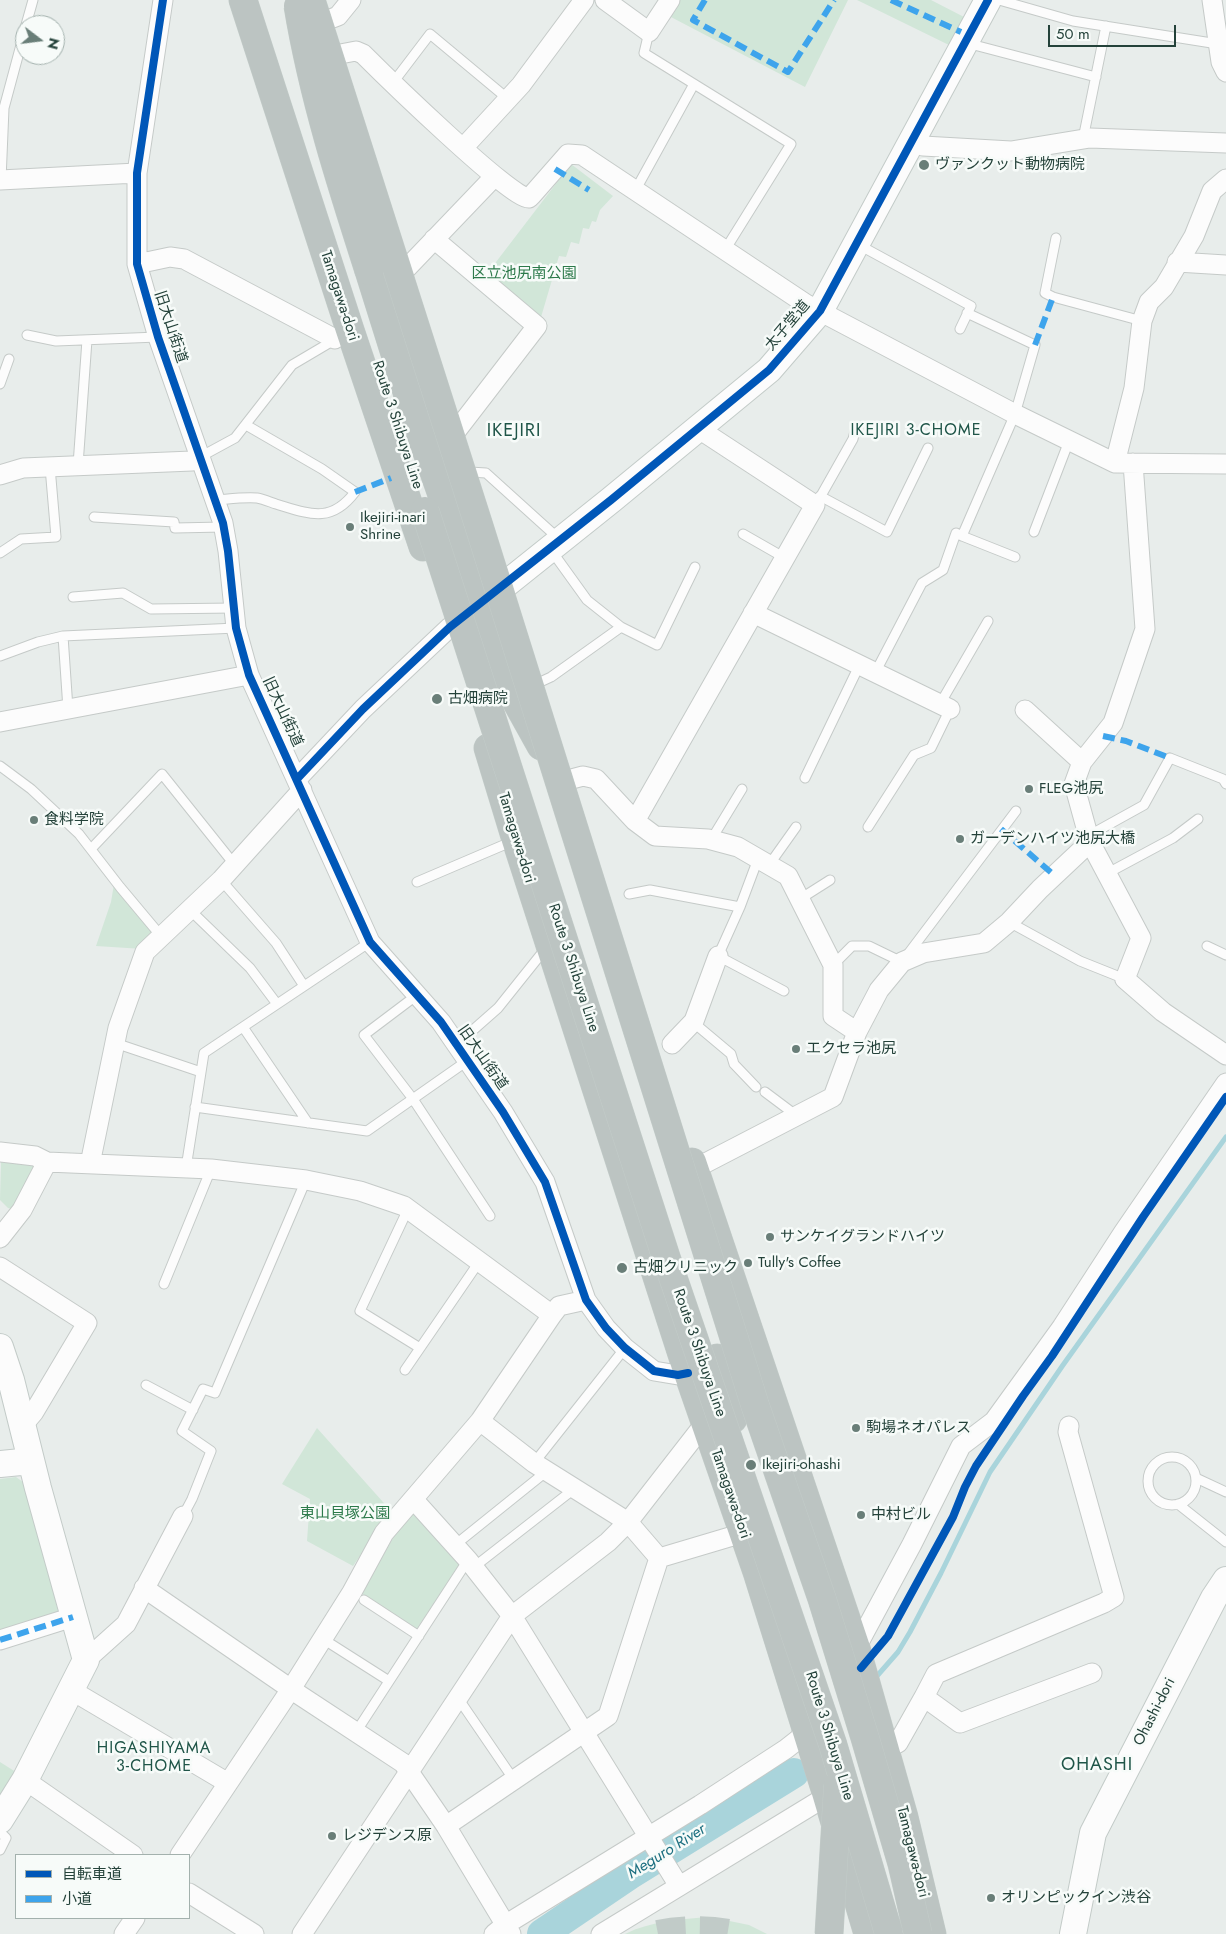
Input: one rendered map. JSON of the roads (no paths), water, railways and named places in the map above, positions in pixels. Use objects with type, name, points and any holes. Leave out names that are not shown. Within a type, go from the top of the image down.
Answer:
[{"type":"highway","name":"Tamagawa-dori","points":[[243,0],[343,335],[450,627],[516,840],[705,1423],[752,1533],[757,1572],[868,1934]]},
{"type":"highway","name":"Route 3 Shibuya Line","points":[[260,0],[666,1257],[752,1533],[833,1745],[890,1934]]},
{"type":"highway","points":[[297,0],[313,82],[330,144],[416,421],[516,701],[580,815]]},
{"type":"highway","name":"Tamagawa-dori","points":[[318,7],[406,269],[694,1169],[856,1648],[904,1817],[932,1934]]},
{"type":"highway","points":[[318,7],[755,1405],[822,1599],[866,1738],[902,1864],[918,1934]]},
{"type":"highway","points":[[425,511],[451,572],[518,748],[717,1358],[737,1433],[757,1572]]},
{"type":"highway","points":[[755,1405],[774,1485],[833,1688],[838,1715],[839,1778],[829,1934]]},
{"type":"highway","points":[[752,1533],[785,1627],[818,1738],[868,1934]]},
{"type":"street","name":"旧大山街道","points":[[163,0],[137,173],[137,264],[158,337],[223,527],[236,628],[249,674],[370,942],[441,1022],[503,1112],[545,1182],[586,1300],[606,1328],[625,1348],[654,1370],[678,1375],[688,1373]]},
{"type":"street","points":[[318,7],[338,16],[351,0]]},
{"type":"street","points":[[463,148],[521,85],[584,0]]},
{"type":"street","points":[[604,0],[649,32],[670,0]]},
{"type":"street","name":"太子堂道","points":[[506,584],[699,429],[769,370],[820,311],[988,0]]},
{"type":"street","points":[[1212,0],[1221,25],[1218,44],[1221,62],[1226,72]]},
{"type":"street","points":[[335,55],[356,51],[363,54],[392,84],[463,148],[523,197],[529,198],[568,154],[582,155],[806,304],[1069,441],[1124,463],[1226,464]]},
{"type":"street","points":[[912,140],[923,146],[1010,151],[1083,139],[1226,143]]},
{"type":"street","points":[[1,180],[137,173]]},
{"type":"street","points":[[406,269],[495,176]]},
{"type":"street","points":[[1226,179],[1212,191],[1194,236],[1164,287],[1149,302],[1142,321],[1124,463],[1145,629],[1113,723],[1082,762],[1074,784],[1089,839],[1141,938],[1126,979],[1163,1012],[1226,1055]]},
{"type":"street","points":[[434,240],[538,326],[457,430]]},
{"type":"street","points":[[137,264],[170,257],[184,259],[343,335]]},
{"type":"street","points":[[1177,262],[1226,265]]},
{"type":"street","points":[[635,821],[818,501],[699,429]]},
{"type":"street","points":[[0,475],[23,468],[192,461],[199,458]]},
{"type":"street","points":[[753,614],[945,706]]},
{"type":"street","points":[[90,1164],[118,1028],[145,952],[221,880],[363,709],[450,627]]},
{"type":"street","points":[[0,722],[249,674]]},
{"type":"street","points":[[1025,710],[1082,762]]},
{"type":"street","points":[[568,780],[583,776],[596,779],[635,821],[655,836],[710,840],[738,847],[788,876],[833,965],[833,1016],[857,1032]]},
{"type":"street","points":[[694,1169],[833,1097],[857,1032],[879,990],[902,962],[923,953],[984,943],[1009,922],[1089,839]]},
{"type":"street","points":[[672,1044],[694,1021],[718,956]]},
{"type":"street","points":[[856,1648],[912,1544],[961,1446],[994,1421],[1062,1327],[1123,1233],[1226,1083]]},
{"type":"street","points":[[0,1152],[35,1156],[47,1162],[211,1170],[306,1180],[360,1190],[408,1209],[552,1315]]},
{"type":"street","points":[[0,1238],[22,1210],[47,1162]]},
{"type":"street","points":[[0,1267],[87,1323],[34,1412],[23,1425]]},
{"type":"street","points":[[181,1854],[291,1689],[352,1592],[384,1533],[480,1422],[552,1315],[560,1306],[586,1300]]},
{"type":"street","points":[[0,1347],[11,1380],[31,1461],[86,1660]]},
{"type":"street","points":[[480,1422],[541,1467],[628,1522],[659,1558]]},
{"type":"street","points":[[302,1934],[512,1616],[608,1542],[628,1522],[705,1423]]},
{"type":"street","points":[[884,1748],[898,1744],[936,1674],[1104,1603],[1114,1597],[1068,1432],[1069,1426]]},
{"type":"street","points":[[0,1464],[31,1461]]},
{"type":"street","points":[[414,1500],[471,1563],[512,1616],[678,1883]]},
{"type":"street","points":[[0,1820],[25,1780],[86,1660],[126,1624],[183,1516]]},
{"type":"street","points":[[659,1558],[752,1533]]},
{"type":"street","points":[[446,1826],[608,1716],[659,1558]]},
{"type":"street","name":"Ohashi-dori","points":[[1073,1934],[1093,1833],[1214,1598],[1226,1580]]},
{"type":"street","points":[[144,1588],[403,1763],[446,1826],[505,1932],[651,1841],[800,1738],[808,1735]]},
{"type":"street","points":[[0,1640],[73,1617]]},
{"type":"street","points":[[924,1696],[960,1723],[1092,1674]]},
{"type":"street","points":[[71,1690],[228,1783]]},
{"type":"street","points":[[25,1780],[132,1854]]},
{"type":"street","points":[[601,1934],[678,1883],[826,1792]]},
{"type":"street","points":[[190,1894],[254,1934]]},
{"type":"street","points":[[124,1934],[135,1919]]},
{"type":"lane","points":[[29,15],[33,0]]},
{"type":"lane","points":[[999,0],[1073,21],[1218,44]]},
{"type":"lane","points":[[1083,139],[1106,26]]},
{"type":"lane","points":[[649,32],[644,53],[791,144],[724,250]]},
{"type":"lane","points":[[392,84],[430,34],[508,99]]},
{"type":"lane","points":[[967,40],[978,46],[1096,77]]},
{"type":"lane","points":[[1,180],[4,108],[16,65]]},
{"type":"lane","points":[[636,191],[694,84]]},
{"type":"lane","points":[[1056,238],[1045,293],[1053,297],[1142,321]]},
{"type":"lane","points":[[856,244],[971,306],[960,329]]},
{"type":"lane","points":[[962,536],[1015,414],[1035,344],[967,313]]},
{"type":"lane","points":[[27,335],[56,341],[158,337]]},
{"type":"lane","points":[[199,458],[235,438],[292,365],[343,335]]},
{"type":"lane","points":[[78,465],[87,340]]},
{"type":"lane","points":[[0,384],[9,359]]},
{"type":"lane","points":[[214,500],[258,498],[318,515],[335,511],[349,500],[355,492],[322,469],[246,426]]},
{"type":"lane","points":[[856,427],[853,439],[818,501],[887,532],[928,448]]},
{"type":"lane","points":[[1034,532],[1069,441]]},
{"type":"lane","points":[[0,553],[21,539],[56,537],[50,467]]},
{"type":"lane","points":[[470,472],[486,473],[555,544],[587,600],[621,627],[658,645],[694,567]]},
{"type":"lane","points":[[94,517],[174,522],[175,528],[223,527]]},
{"type":"lane","points":[[805,778],[867,670],[922,583],[943,570],[956,533],[1015,557]]},
{"type":"lane","points":[[743,534],[785,558]]},
{"type":"lane","points":[[73,597],[123,593],[151,609],[234,608]]},
{"type":"lane","points":[[868,827],[914,755],[931,748],[945,706],[988,621]]},
{"type":"lane","points":[[538,683],[551,677],[621,627]]},
{"type":"lane","points":[[0,656],[38,642],[63,636],[236,628]]},
{"type":"lane","points":[[63,636],[68,709]]},
{"type":"lane","points":[[1089,839],[1144,805],[1170,758],[1223,779],[1226,784]]},
{"type":"lane","points":[[0,766],[31,788],[79,834],[162,936]]},
{"type":"lane","points":[[91,849],[162,774],[234,864]]},
{"type":"lane","points":[[710,840],[742,789]]},
{"type":"lane","points":[[833,965],[852,946],[869,946],[902,962],[1016,811]]},
{"type":"lane","points":[[1106,874],[1173,838],[1198,819]]},
{"type":"lane","points":[[784,990],[718,956],[763,862],[796,827]]},
{"type":"lane","points":[[417,882],[516,840]]},
{"type":"lane","points":[[221,880],[276,943],[304,986]]},
{"type":"lane","points":[[800,898],[830,880]]},
{"type":"lane","points":[[628,894],[650,890],[740,907]]},
{"type":"lane","points":[[190,910],[250,968],[277,1004]]},
{"type":"lane","points":[[1009,922],[1080,961],[1126,979]]},
{"type":"lane","points":[[186,1168],[204,1053],[370,942]]},
{"type":"lane","points":[[456,1045],[498,1008],[550,944]]},
{"type":"lane","points":[[1208,946],[1226,955]]},
{"type":"lane","points":[[417,995],[364,1035],[413,1099],[490,1216]]},
{"type":"lane","points":[[694,1021],[731,1054],[734,1064],[756,1087]]},
{"type":"lane","points":[[243,1028],[308,1123]]},
{"type":"lane","points":[[115,1043],[201,1072]]},
{"type":"lane","points":[[195,1107],[367,1131],[467,1061]]},
{"type":"lane","points":[[765,1092],[797,1116]]},
{"type":"lane","points":[[164,1284],[211,1170]]},
{"type":"lane","points":[[183,1516],[192,1499],[211,1451],[182,1431],[203,1389],[215,1393],[306,1180]]},
{"type":"lane","points":[[408,1209],[360,1311],[420,1348]]},
{"type":"lane","points":[[405,1370],[479,1262]]},
{"type":"lane","points":[[455,1545],[541,1467],[625,1348]]},
{"type":"lane","points":[[146,1385],[193,1410]]},
{"type":"lane","points":[[1174,1456],[1182,1458],[1189,1463],[1196,1478],[1196,1485],[1190,1497],[1178,1504],[1170,1505],[1162,1503],[1155,1498],[1150,1491],[1148,1483],[1148,1474],[1152,1467],[1165,1457],[1174,1456]]},
{"type":"lane","points":[[1196,1478],[1226,1492]]},
{"type":"lane","points":[[356,1732],[419,1636],[471,1563],[574,1489]]},
{"type":"lane","points":[[1178,1504],[1226,1542]]},
{"type":"lane","points":[[364,1600],[419,1636]]},
{"type":"lane","points":[[322,1638],[389,1681]]},
{"type":"lane","points":[[458,1698],[514,1780]]},
{"type":"lane","points":[[0,1832],[6,1838],[0,1850]]},
{"type":"waterway","points":[[877,1676],[898,1652],[910,1632],[990,1472],[1063,1365],[1226,1137]]},
{"type":"waterway","name":"Meguro River","points":[[542,1934],[629,1875],[794,1773]]},
{"type":"tunnel","points":[[658,1934],[696,1930],[734,1934]]},
{"type":"place","name":"ヴァンクット動物病院","points":[[924,165]]},
{"type":"place","name":"Ikejiri-inari Shrine","points":[[350,527]]},
{"type":"place","name":"古畑病院","points":[[437,699]]},
{"type":"place","name":"FLEG池尻","points":[[1029,789]]},
{"type":"place","name":"食料学院","points":[[34,820]]},
{"type":"place","name":"ガーデンハイツ池尻大橋","points":[[960,839]]},
{"type":"place","name":"エクセラ池尻","points":[[796,1049]]},
{"type":"place","name":"サンケイグランドハイツ","points":[[770,1237]]},
{"type":"place","name":"Tully's Coffee","points":[[748,1263]]},
{"type":"place","name":"古畑クリニック","points":[[622,1268]]},
{"type":"place","name":"駒場ネオパレス","points":[[856,1428]]},
{"type":"place","name":"Ikejiri-ohashi","points":[[751,1465]]},
{"type":"place","name":"中村ビル","points":[[861,1515]]},
{"type":"place","name":"レジデンス原","points":[[332,1836]]},
{"type":"place","name":"オリンピックイン渋谷","points":[[991,1898]]},
{"type":"district","name":"IKEJIRI 3-CHOME","points":[[916,431]]},
{"type":"district","name":"IKEJIRI","points":[[514,432]]},
{"type":"district","name":"HIGASHIYAMA 3-CHOME","points":[[154,1758]]},
{"type":"district","name":"OHASHI","points":[[1097,1766]]},
{"type":"park label","name":"区立池尻南公園","points":[[524,274]]},
{"type":"park label","name":"東山貝塚公園","points":[[345,1514]]}]
